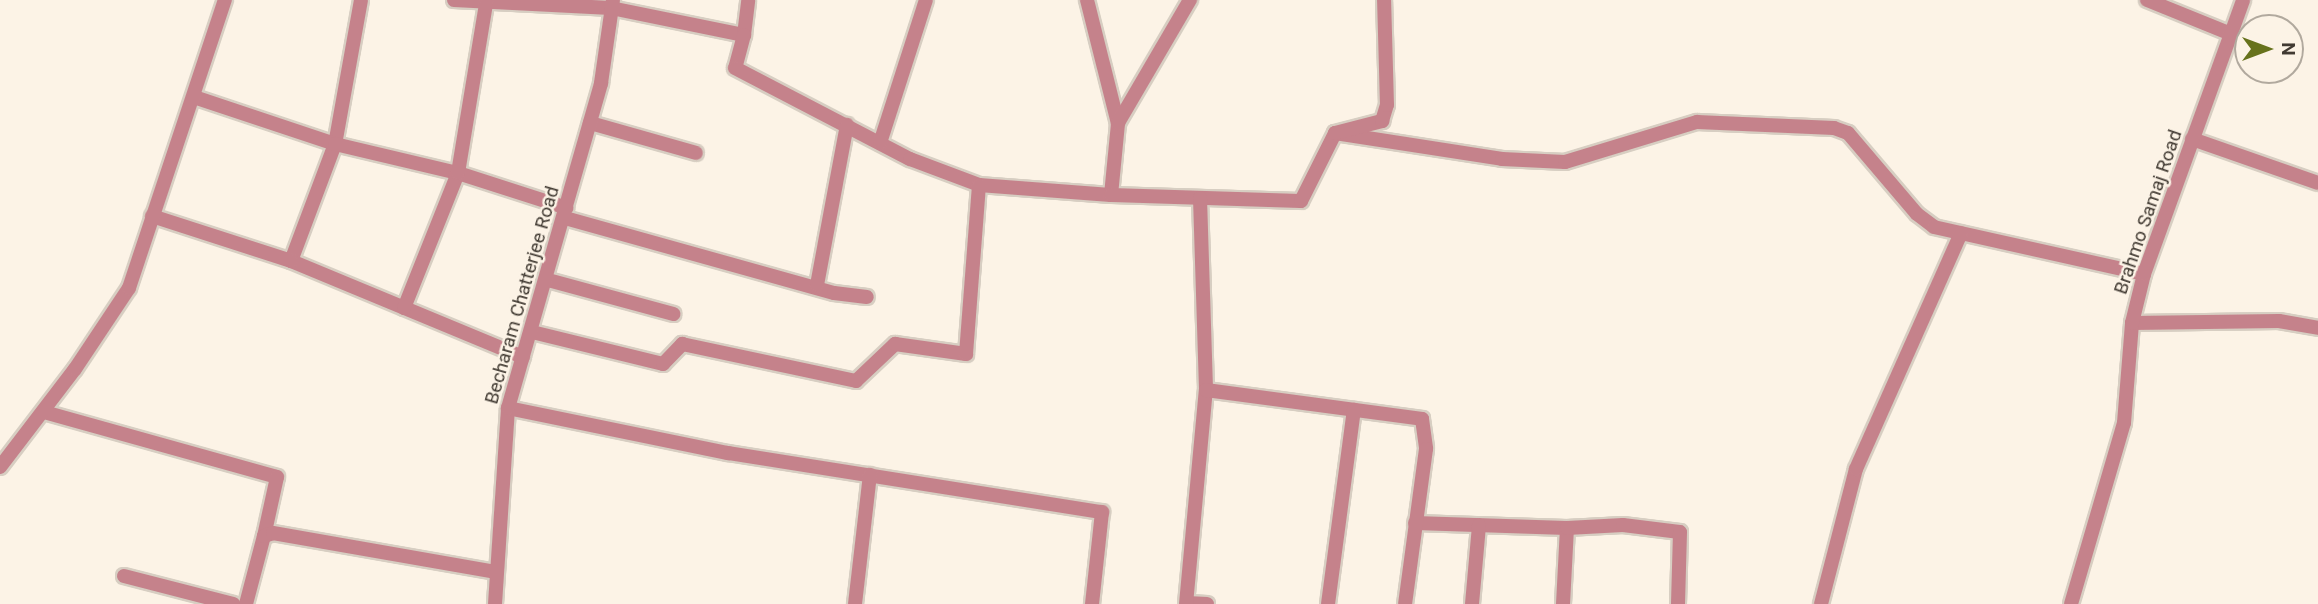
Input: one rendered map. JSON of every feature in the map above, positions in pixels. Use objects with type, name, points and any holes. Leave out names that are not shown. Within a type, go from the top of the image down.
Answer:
[{"type":"street","points":[[0,467],[44,412],[129,288],[225,0]]},
{"type":"street","points":[[290,261],[335,145],[361,0]]},
{"type":"street","points":[[454,0],[486,4],[612,4],[744,35]]},
{"type":"street","points":[[748,0],[744,35],[735,68],[880,142],[979,185],[1111,195],[1301,201],[1335,133],[1382,121],[1387,106],[1384,0]]},
{"type":"street","points":[[880,142],[926,0]]},
{"type":"street","points":[[1087,0],[1118,123],[1111,195]]},
{"type":"street","points":[[1118,123],[1190,0]]},
{"type":"street","points":[[2147,0],[2231,34]]},
{"type":"street","name":"Brahmo Samaj Road","points":[[2071,604],[2124,423],[2133,323],[2144,274],[2244,0]]},
{"type":"street","points":[[404,308],[457,173],[486,4]]},
{"type":"street","name":"Becharam Chatterjee Road","points":[[495,604],[508,408],[548,280],[590,123],[612,4]]},
{"type":"street","points":[[194,97],[335,145],[457,173],[566,213],[867,297]]},
{"type":"street","points":[[1335,133],[1502,159],[1564,162],[1698,122],[1834,128],[1848,133],[1917,214],[1934,227],[2144,274]]},
{"type":"street","points":[[590,123],[696,153]]},
{"type":"street","points":[[817,285],[847,125]]},
{"type":"street","points":[[2192,139],[2318,183]]},
{"type":"street","points":[[532,332],[663,363],[682,344],[856,382],[895,344],[966,354],[979,185]]},
{"type":"street","points":[[1200,198],[1206,390],[1186,603],[1207,604]]},
{"type":"street","points":[[152,216],[290,261],[523,357]]},
{"type":"street","points":[[1821,604],[1856,469],[1961,233]]},
{"type":"street","points":[[548,280],[673,314]]},
{"type":"street","points":[[2133,323],[2279,321],[2318,328]]},
{"type":"street","points":[[1206,390],[1422,419],[1426,449],[1405,604]]},
{"type":"street","points":[[508,408],[728,453],[1102,512],[1092,604]]},
{"type":"street","points":[[1328,604],[1354,410]]},
{"type":"street","points":[[44,412],[277,477],[246,604]]},
{"type":"street","points":[[855,604],[870,475]]},
{"type":"street","points":[[1415,523],[1567,528],[1623,525],[1680,531],[1678,604]]},
{"type":"street","points":[[1472,604],[1479,524]]},
{"type":"street","points":[[1563,604],[1567,528]]},
{"type":"street","points":[[264,536],[283,534],[497,572]]},
{"type":"street","points":[[124,576],[233,604]]}]
